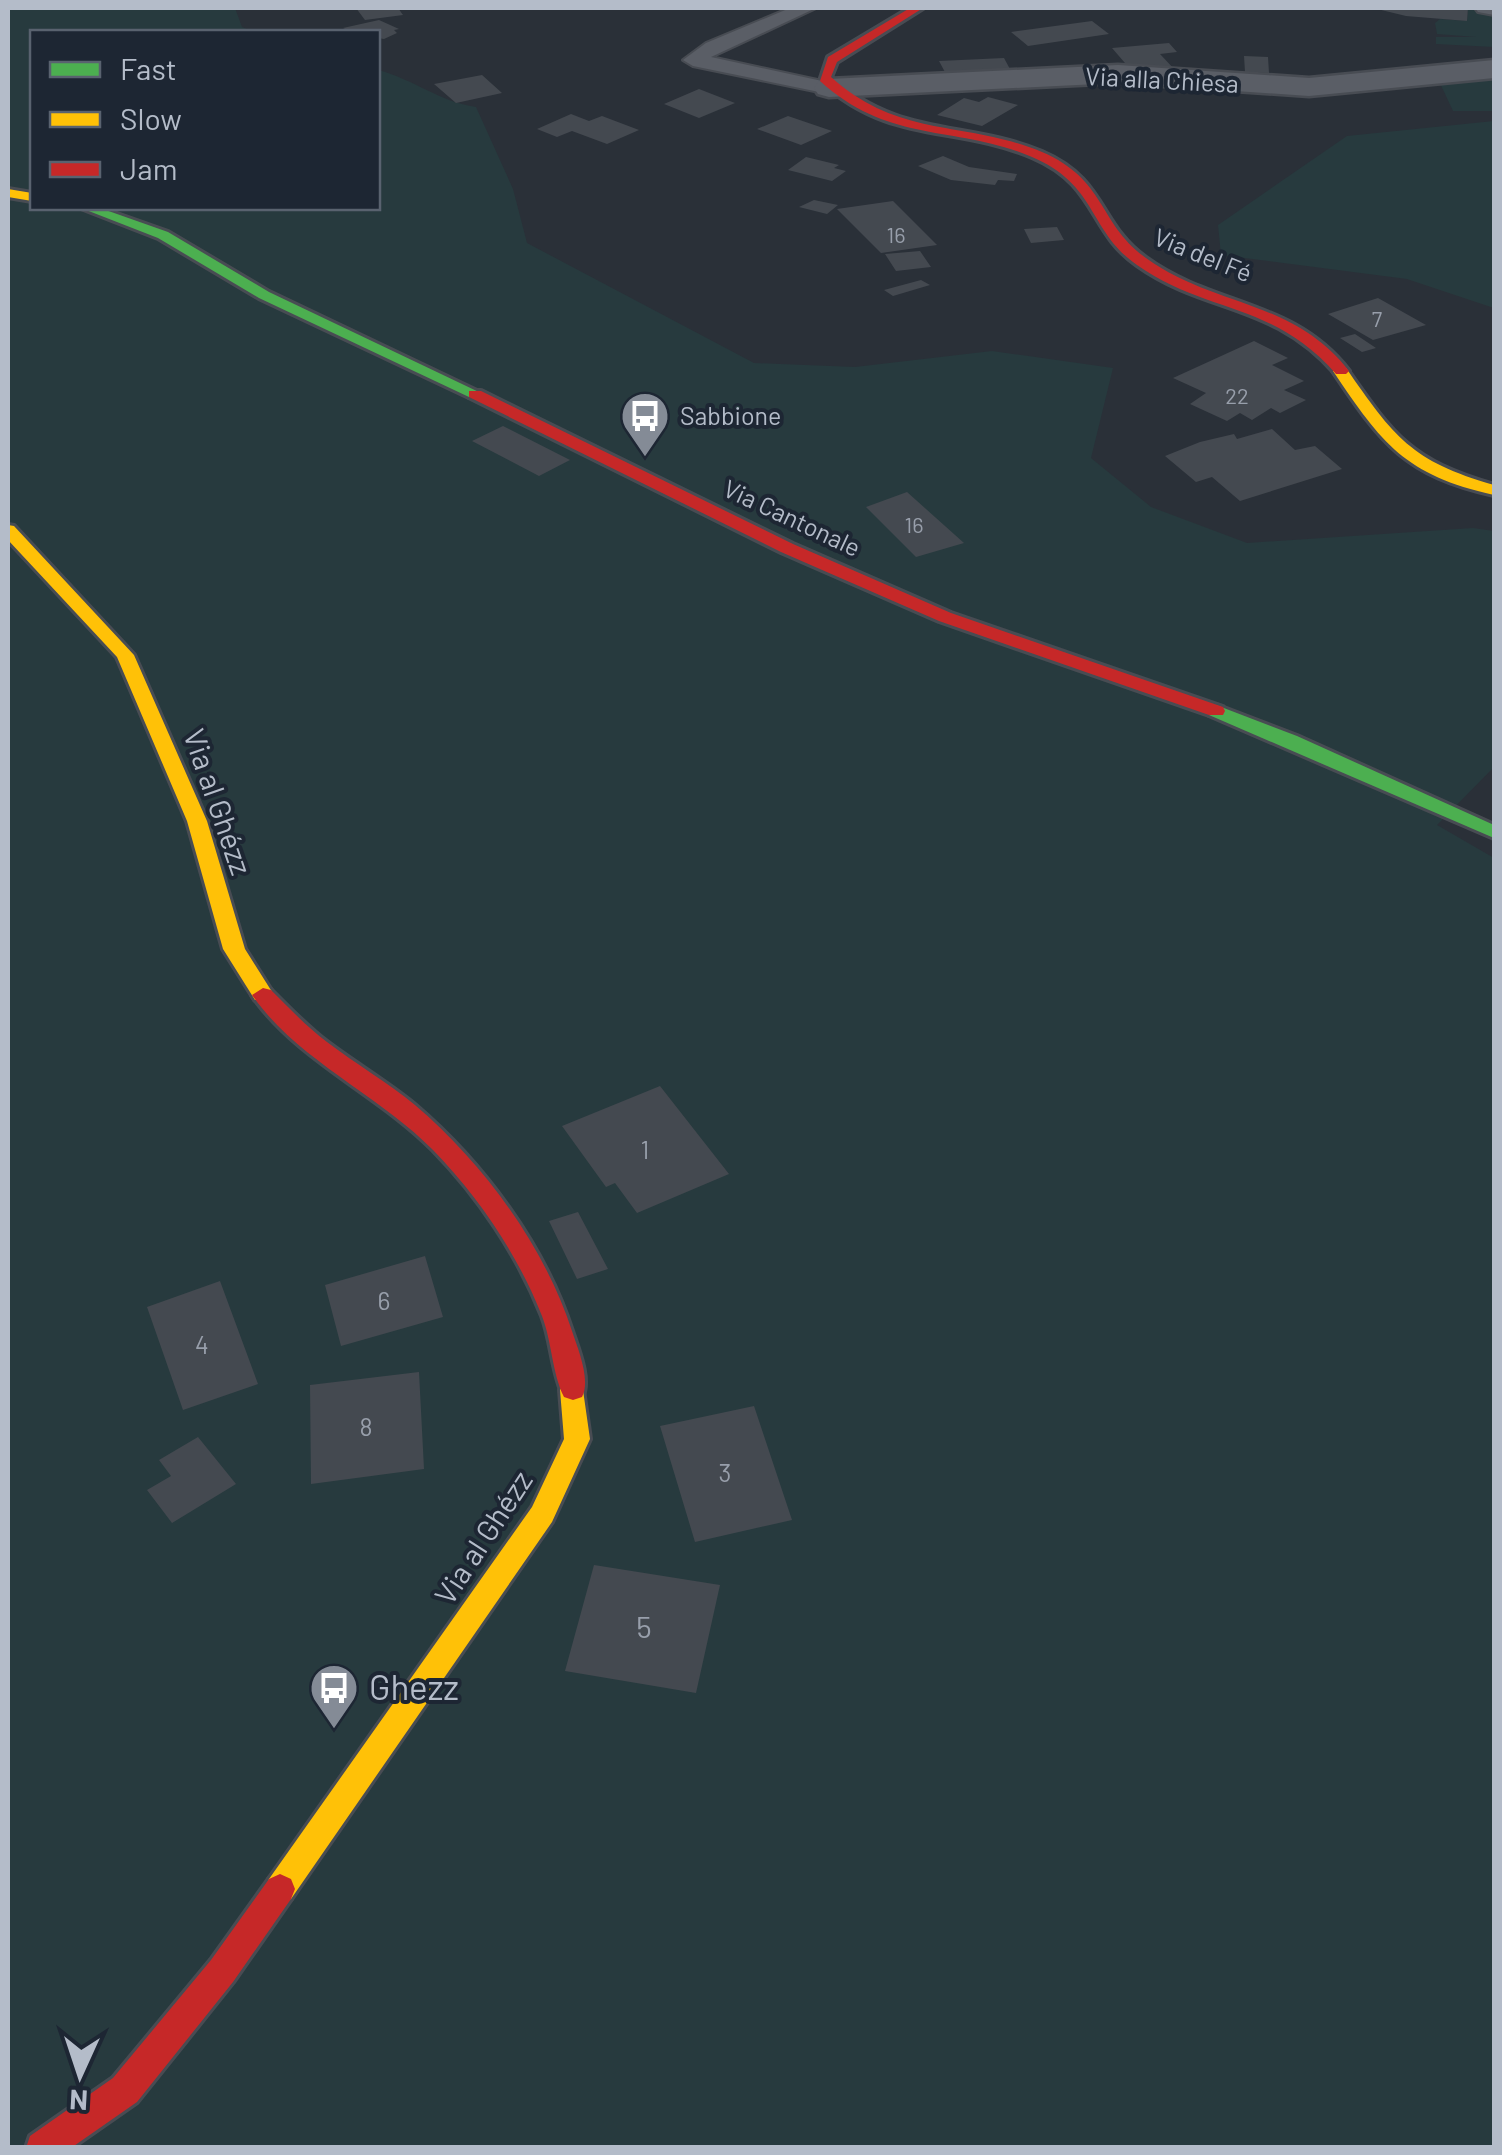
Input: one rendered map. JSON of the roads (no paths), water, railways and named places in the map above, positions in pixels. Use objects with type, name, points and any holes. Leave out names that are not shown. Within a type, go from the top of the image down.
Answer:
[{"type":"street","points":[[829,88],[824,78],[832,60],[917,8]]},
{"type":"street","name":"Via alla Chiesa","points":[[829,88],[1102,74],[1308,86],[1494,69]]},
{"type":"street","name":"Via del Fé","points":[[829,88],[840,98],[878,116],[1036,155],[1064,167],[1087,186],[1114,238],[1133,256],[1181,279],[1267,310],[1304,331],[1336,362],[1399,452],[1438,474],[1494,490]]},
{"type":"street","name":"Via Cantonale","points":[[94,210],[163,235],[264,296],[403,357],[617,467],[787,548],[945,617],[1179,697],[1290,740],[1494,832]]},
{"type":"street","name":"Via al Ghézz","points":[[8,530],[125,655],[197,821],[234,948],[254,986],[307,1038],[418,1120],[496,1209],[549,1302],[571,1371],[577,1439],[542,1514],[222,1971],[125,2090],[42,2148]]},
{"type":"lane","points":[[806,8],[713,47],[693,60],[829,88]]},
{"type":"lane","points":[[1485,8],[1494,9]]},
{"type":"place","name":"Sabbione","points":[[645,458]]},
{"type":"place","name":"Ghezz","points":[[334,1730]]}]
